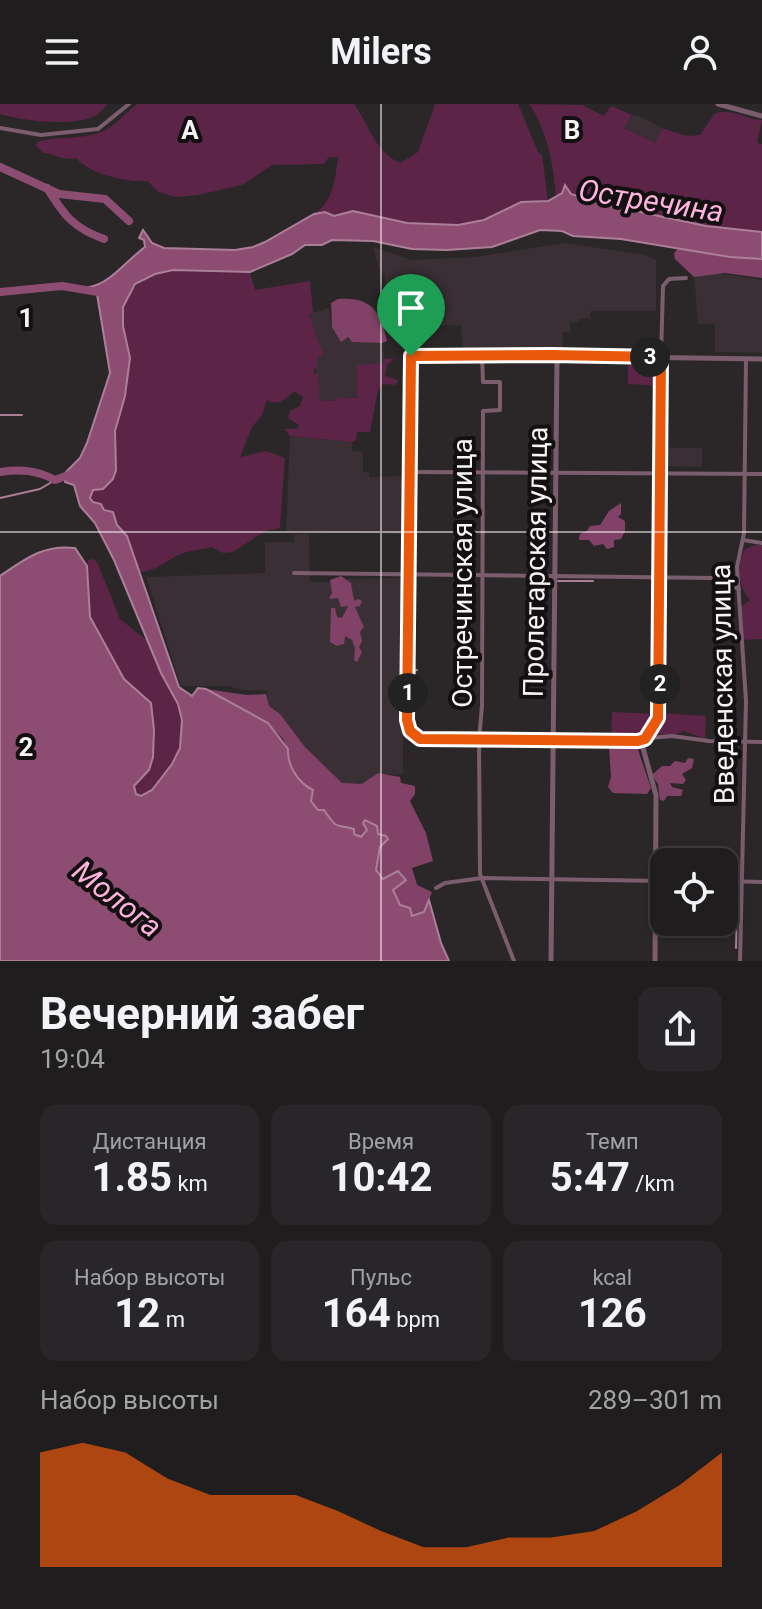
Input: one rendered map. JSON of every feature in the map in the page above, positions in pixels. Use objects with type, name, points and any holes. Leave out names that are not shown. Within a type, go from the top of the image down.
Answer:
[{"type":"street","points":[[0,128],[41,135],[98,129],[129,104]]},
{"type":"street","points":[[718,104],[762,116]]},
{"type":"street","points":[[656,848],[656,795],[644,753],[645,739],[660,710],[663,286],[669,279],[686,278]]},
{"type":"street","points":[[762,359],[411,356],[407,720],[413,735],[420,739],[606,742],[672,736],[709,741],[762,742]]},
{"type":"street","name":"Остречинская улица","points":[[482,356],[483,382],[500,382],[500,410],[483,411],[479,740],[482,878],[514,961]]},
{"type":"street","name":"Пролетарская улица","points":[[551,961],[557,356]]},
{"type":"street","name":"Введенская улица","points":[[740,961],[746,701],[737,567],[743,540],[746,474],[746,359]]},
{"type":"street","points":[[411,472],[762,474]]},
{"type":"street","points":[[743,540],[762,543]]},
{"type":"street","points":[[294,573],[712,578],[739,589]]},
{"type":"street","points":[[436,888],[445,883],[482,878],[650,881]]},
{"type":"street","points":[[738,882],[762,882]]},
{"type":"street","points":[[655,936],[655,961]]},
{"type":"shaded area","points":[[0,104],[107,104],[99,114],[64,122],[36,121],[0,114]]},
{"type":"shaded area","points":[[137,104],[354,104],[378,145],[400,163],[418,152],[435,104],[518,104],[542,155],[548,201],[521,202],[484,220],[458,225],[407,223],[353,211],[333,216],[325,212],[314,214],[330,196],[338,157],[328,158],[324,164],[272,165],[242,185],[176,197],[159,192],[147,181],[109,176],[91,169],[76,158],[44,153],[36,146],[37,142],[46,140],[99,133],[115,124]]},
{"type":"shaded area","points":[[529,104],[582,105],[604,116],[611,106],[632,115],[624,128],[656,143],[661,128],[687,136],[700,135],[715,113],[730,112],[762,120],[757,143],[762,144],[762,232],[706,226],[598,203],[571,194],[564,186],[562,193],[556,197],[548,148]]},
{"type":"shaded area","points":[[632,115],[661,128],[656,143],[623,127]]},
{"type":"shaded area","points":[[565,243],[645,255],[656,260],[656,311],[590,311],[590,318],[570,323],[570,332],[563,332],[562,353],[463,353],[461,325],[418,326],[395,309],[386,310],[385,275],[379,269],[373,247],[411,260],[475,257]]},
{"type":"shaded area","points":[[677,249],[762,259],[762,278],[725,273],[694,277],[675,259]]},
{"type":"shaded area","points":[[173,270],[250,272],[255,290],[310,281],[313,313],[309,315],[323,354],[317,358],[317,367],[314,368],[314,374],[318,374],[319,400],[357,398],[357,365],[384,363],[384,358],[394,359],[387,365],[385,376],[398,380],[395,385],[383,384],[378,390],[370,432],[357,432],[356,440],[352,442],[290,436],[285,429],[297,429],[299,425],[288,418],[290,411],[300,406],[303,397],[294,391],[278,402],[267,400],[240,457],[266,451],[285,458],[280,528],[265,531],[233,552],[223,553],[211,547],[191,551],[160,566],[137,572],[127,536],[117,525],[116,517],[90,498],[93,490],[113,479],[115,430],[129,363],[123,327],[125,304],[143,281]]},
{"type":"shaded area","points":[[694,274],[723,274],[762,280],[762,353],[715,352],[715,324],[698,324]]},
{"type":"shaded area","points":[[338,299],[359,300],[373,308],[387,341],[352,342],[348,337],[341,342],[332,327],[331,303]]},
{"type":"shaded area","points":[[329,308],[332,327],[352,342],[382,343],[385,362],[358,398],[319,400],[309,314]]},
{"type":"shaded area","points":[[628,360],[658,361],[659,386],[628,384]]},
{"type":"shaded area","points":[[290,436],[352,442],[352,451],[363,452],[363,472],[369,473],[369,477],[400,476],[405,479],[402,534],[286,531]]},
{"type":"shaded area","points":[[668,448],[702,448],[702,467],[668,466]]},
{"type":"shaded area","points":[[621,503],[618,517],[625,521],[625,531],[621,539],[614,540],[614,547],[607,549],[603,544],[594,546],[589,540],[579,540],[580,534],[590,526],[600,525],[609,511]]},
{"type":"shaded area","points":[[295,534],[309,534],[310,582],[407,578],[403,774],[381,774],[360,786],[340,785],[268,707],[267,691],[228,686],[181,686],[146,577],[265,573],[265,542],[294,542]]},
{"type":"shaded area","points":[[762,545],[762,639],[743,640],[742,606],[750,600],[743,588],[739,570],[745,549]]},
{"type":"shaded area","points":[[88,560],[97,562],[120,619],[150,643],[161,673],[178,704],[182,720],[180,748],[172,764],[152,790],[141,796],[136,794],[133,786],[149,770],[151,703],[124,679],[90,617],[87,566]]},
{"type":"shaded area","points":[[341,576],[351,583],[354,601],[362,601],[360,606],[355,607],[364,627],[360,632],[362,641],[359,647],[362,652],[357,662],[354,660],[352,640],[345,636],[344,644],[337,646],[330,642],[331,608],[335,608],[337,617],[342,618],[348,606],[341,607],[338,598],[329,599],[332,593],[330,580]]},
{"type":"shaded area","points":[[206,689],[247,695],[266,694],[269,706],[280,714],[305,747],[342,783],[362,784],[378,773],[400,777],[401,783],[415,786],[415,794],[410,801],[426,833],[433,861],[412,868],[417,885],[432,892],[424,912],[412,916],[400,905],[393,890],[403,875],[398,871],[383,879],[376,869],[380,846],[378,834],[367,829],[361,837],[350,827],[342,829],[333,823],[324,811],[318,810],[287,762],[288,749],[283,739],[268,723]]},
{"type":"shaded area","points":[[612,712],[657,714],[646,735],[611,739]]},
{"type":"shaded area","points":[[662,713],[706,716],[705,739],[683,731],[675,735],[655,734]]},
{"type":"shaded area","points":[[637,745],[651,788],[647,794],[613,793],[608,787],[611,777],[609,746]]},
{"type":"shaded area","points":[[688,758],[694,759],[692,768],[682,774],[686,780],[683,784],[670,783],[672,787],[683,790],[681,796],[667,796],[664,801],[660,800],[658,784],[652,775],[662,766],[670,766],[675,761],[685,763]]},
{"type":"water","name":"Молога","points":[[565,185],[571,194],[598,203],[706,226],[762,232],[762,259],[540,230],[492,247],[447,250],[412,249],[373,241],[332,240],[322,245],[305,245],[250,272],[173,270],[155,274],[135,284],[123,307],[123,326],[130,358],[125,396],[115,431],[116,470],[113,479],[103,489],[93,490],[90,498],[101,504],[104,510],[113,512],[117,525],[127,536],[179,687],[192,696],[198,688],[206,689],[268,723],[288,749],[294,773],[313,790],[311,801],[318,810],[324,810],[335,824],[354,829],[354,834],[361,837],[367,830],[363,823],[365,820],[377,826],[378,834],[388,839],[380,847],[376,870],[383,879],[398,871],[406,880],[393,890],[400,905],[410,908],[412,916],[424,912],[429,900],[449,961],[0,961],[0,576],[44,551],[75,548],[87,566],[90,617],[124,679],[151,703],[153,757],[149,770],[134,786],[136,794],[141,796],[152,790],[180,748],[182,720],[178,704],[161,673],[114,560],[95,523],[80,506],[74,485],[65,482],[66,472],[80,458],[87,443],[110,373],[97,294],[89,287],[111,276],[145,247],[144,240],[139,238],[143,230],[152,243],[164,248],[235,250],[265,242],[314,214],[325,212],[334,216],[353,211],[407,223],[458,225],[484,220],[521,202],[548,201],[562,193]]},
{"type":"waterway","points":[[0,167],[59,194],[105,199],[129,221]]},
{"type":"waterway","points":[[47,188],[70,220],[104,239]]},
{"type":"waterway","points":[[0,292],[62,286],[98,292]]},
{"type":"waterway","points":[[0,415],[22,415]]},
{"type":"waterway","name":"Остречина","points":[[0,472],[28,471],[55,480],[71,474]]},
{"type":"waterway","points":[[0,498],[40,489],[55,480]]},
{"type":"waterway","points":[[558,581],[593,581]]},
{"type":"waterway","points":[[417,670],[413,671],[412,723],[418,733],[437,736]]},
{"type":"waterway","points":[[413,742],[472,743]]},
{"type":"waterway","points":[[736,936],[736,948]]},
{"type":"route","points":[[411,356],[661,357],[660,710],[645,739],[606,742],[437,740],[420,739],[410,731],[407,720],[411,356]]}]
